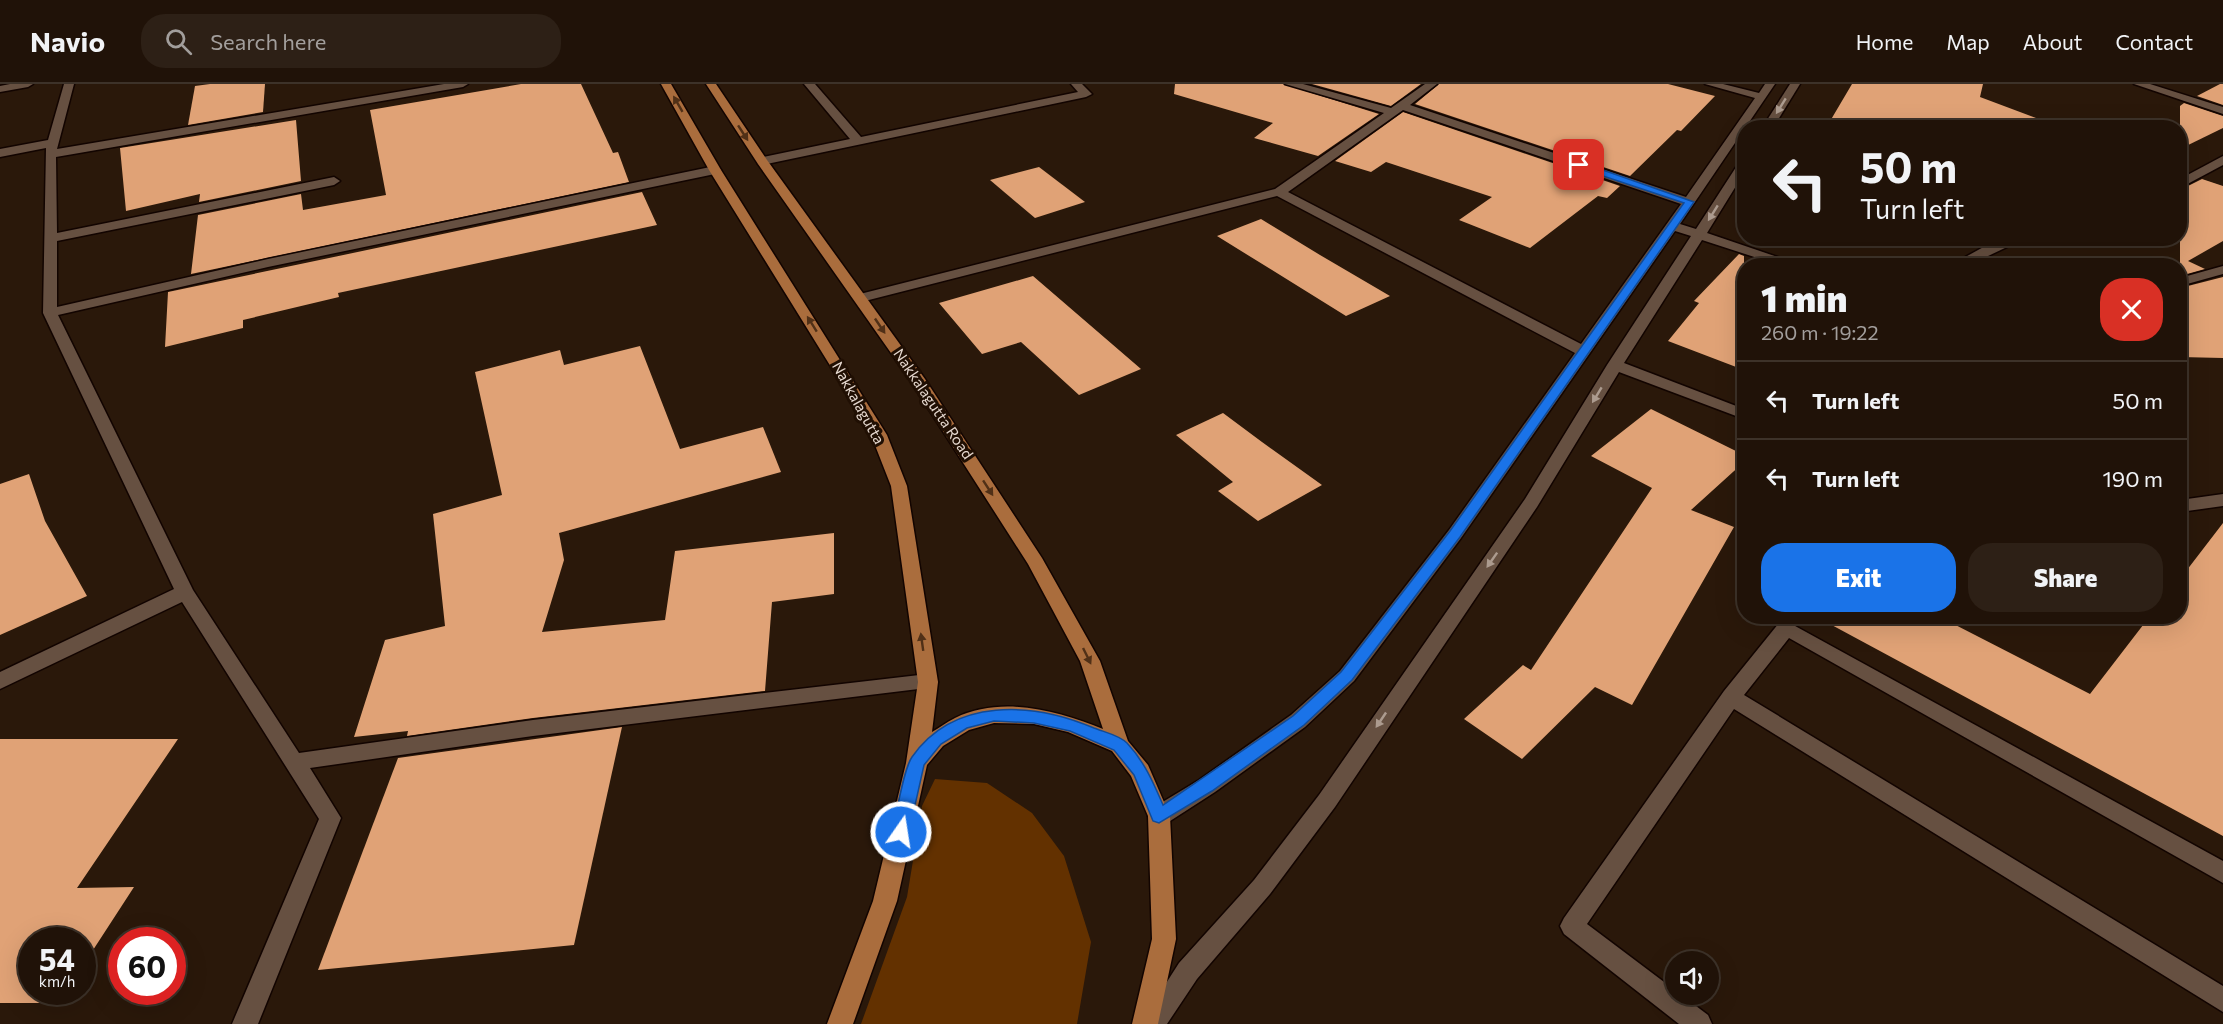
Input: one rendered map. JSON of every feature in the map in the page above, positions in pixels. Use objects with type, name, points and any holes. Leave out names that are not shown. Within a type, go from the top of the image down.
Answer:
[{"type":"main road","name":"Nakkalagutta","points":[[666,84],[715,170],[852,388],[879,435],[899,486],[928,682],[917,763],[885,901],[840,1024]]},
{"type":"main road","name":"Nakkalagutta Road","points":[[711,84],[762,161],[861,298],[1036,562],[1090,661],[1119,745]]},
{"type":"main road","points":[[917,763],[936,740],[963,723],[994,715],[1034,716],[1072,725],[1119,745],[1140,771],[1159,816],[1164,939],[1145,1024]]},
{"type":"street","points":[[0,89],[28,84]]},
{"type":"street","points":[[69,84],[51,148],[50,313],[185,592],[330,818],[245,1024]]},
{"type":"street","points":[[0,153],[51,148],[463,84]]},
{"type":"street","points":[[809,84],[858,141]]},
{"type":"street","points":[[762,161],[1086,94],[1076,84]]},
{"type":"street","points":[[1290,84],[1399,109],[1689,202]]},
{"type":"street","points":[[861,298],[1279,192],[1432,84]]},
{"type":"street","points":[[1710,84],[1766,91],[1746,120]]},
{"type":"street","points":[[1772,120],[1794,84]]},
{"type":"street","points":[[2139,84],[2223,111]]},
{"type":"street","points":[[1159,816],[1207,786],[1298,721],[1347,676],[1455,534],[1737,133]]},
{"type":"street","points":[[2187,180],[2223,160]]},
{"type":"street","points":[[50,313],[268,263],[715,170]]},
{"type":"street","points":[[1153,1024],[1188,971],[1262,887],[1327,801],[1531,503],[1615,365],[1737,175]]},
{"type":"street","points":[[51,238],[334,181]]},
{"type":"street","points":[[1279,192],[1582,351]]},
{"type":"street","points":[[1672,226],[1773,258]]},
{"type":"street","points":[[1971,258],[1997,246]]},
{"type":"street","points":[[2187,280],[2223,270]]},
{"type":"street","points":[[1615,365],[1737,411]]},
{"type":"street","points":[[2187,505],[2223,500]]},
{"type":"street","points":[[2200,503],[2223,512]]},
{"type":"street","points":[[0,681],[185,592]]},
{"type":"street","points":[[1699,1024],[1572,926],[1731,697],[1786,628],[2223,873]]},
{"type":"street","points":[[294,762],[534,728],[928,682]]},
{"type":"street","points":[[1731,697],[2223,1000]]},
{"type":"shaded area","points":[[935,779],[987,783],[1032,813],[1064,856],[1091,942],[1077,1024],[861,1024],[907,897],[922,806]]},
{"type":"building","points":[[265,84],[263,112],[188,125],[195,86]]},
{"type":"building","points":[[521,84],[581,84],[613,153],[618,152],[629,182],[191,274],[198,215],[301,194],[303,210],[386,195],[370,110]]},
{"type":"building","points":[[1175,84],[1283,84],[1379,114],[1318,156],[1254,138],[1273,123],[1174,94]]},
{"type":"building","points":[[1312,84],[1421,84],[1391,106]]},
{"type":"building","points":[[1439,84],[1668,84],[1715,96],[1681,131],[1677,130],[1630,176],[1415,104]]},
{"type":"building","points":[[1852,84],[1983,84],[1980,97],[2041,120],[1831,120]]},
{"type":"building","points":[[2223,84],[2223,105],[2197,96]]},
{"type":"building","points":[[2184,103],[2223,116],[2223,128],[2187,146],[2187,120],[2180,120],[2180,106]]},
{"type":"building","points":[[1403,112],[1620,186],[1607,198],[1598,196],[1530,248],[1459,220],[1492,197],[1386,162],[1371,172],[1335,161]]},
{"type":"building","points":[[296,120],[301,181],[199,202],[200,194],[126,211],[120,148]]},
{"type":"building","points":[[1039,167],[1085,202],[1035,218],[990,180]]},
{"type":"building","points":[[2202,179],[2223,186],[2223,241],[2188,261],[2205,269],[2187,274],[2187,258],[2180,258],[2180,246],[2187,246],[2187,186]]},
{"type":"building","points":[[642,192],[657,225],[338,293],[339,297],[243,320],[243,328],[165,347],[168,292]]},
{"type":"building","points":[[1261,219],[1390,296],[1346,316],[1217,236]]},
{"type":"building","points":[[1739,254],[1744,256],[1744,258],[1737,258],[1737,367],[1668,341],[1699,303],[1694,301]]},
{"type":"building","points":[[1033,276],[1141,369],[1079,395],[1021,342],[982,354],[939,303]]},
{"type":"building","points":[[2223,277],[2223,358],[2187,357],[2187,286]]},
{"type":"building","points":[[640,346],[680,449],[763,427],[781,472],[559,533],[564,560],[542,632],[665,620],[675,551],[834,533],[834,594],[772,602],[765,691],[533,718],[407,736],[408,731],[354,737],[385,640],[445,626],[433,514],[502,495],[475,372],[560,350],[564,365]]},
{"type":"building","points":[[1651,409],[1737,452],[1737,468],[1691,510],[1734,527],[1632,705],[1595,687],[1522,759],[1464,719],[1523,665],[1531,670],[1652,488],[1591,456]]},
{"type":"building","points":[[1223,413],[1322,485],[1258,521],[1218,491],[1233,482],[1176,435]]},
{"type":"building","points":[[29,474],[45,521],[87,596],[0,635],[0,484]]},
{"type":"building","points":[[2223,523],[2223,836],[1830,624],[1954,624],[2090,694],[2144,624],[2187,624],[2187,570]]},
{"type":"building","points":[[622,727],[574,945],[318,970],[398,758]]},
{"type":"building","points":[[0,739],[178,739],[77,888],[134,887],[96,945],[96,927],[18,927],[18,1003],[0,1003]]},
{"type":"route","points":[[901,832],[917,763],[936,740],[963,723],[994,715],[1034,716],[1072,725],[1119,745],[1140,771],[1159,816],[1207,786],[1298,721],[1347,676],[1455,534],[1689,202],[1579,165]]}]
